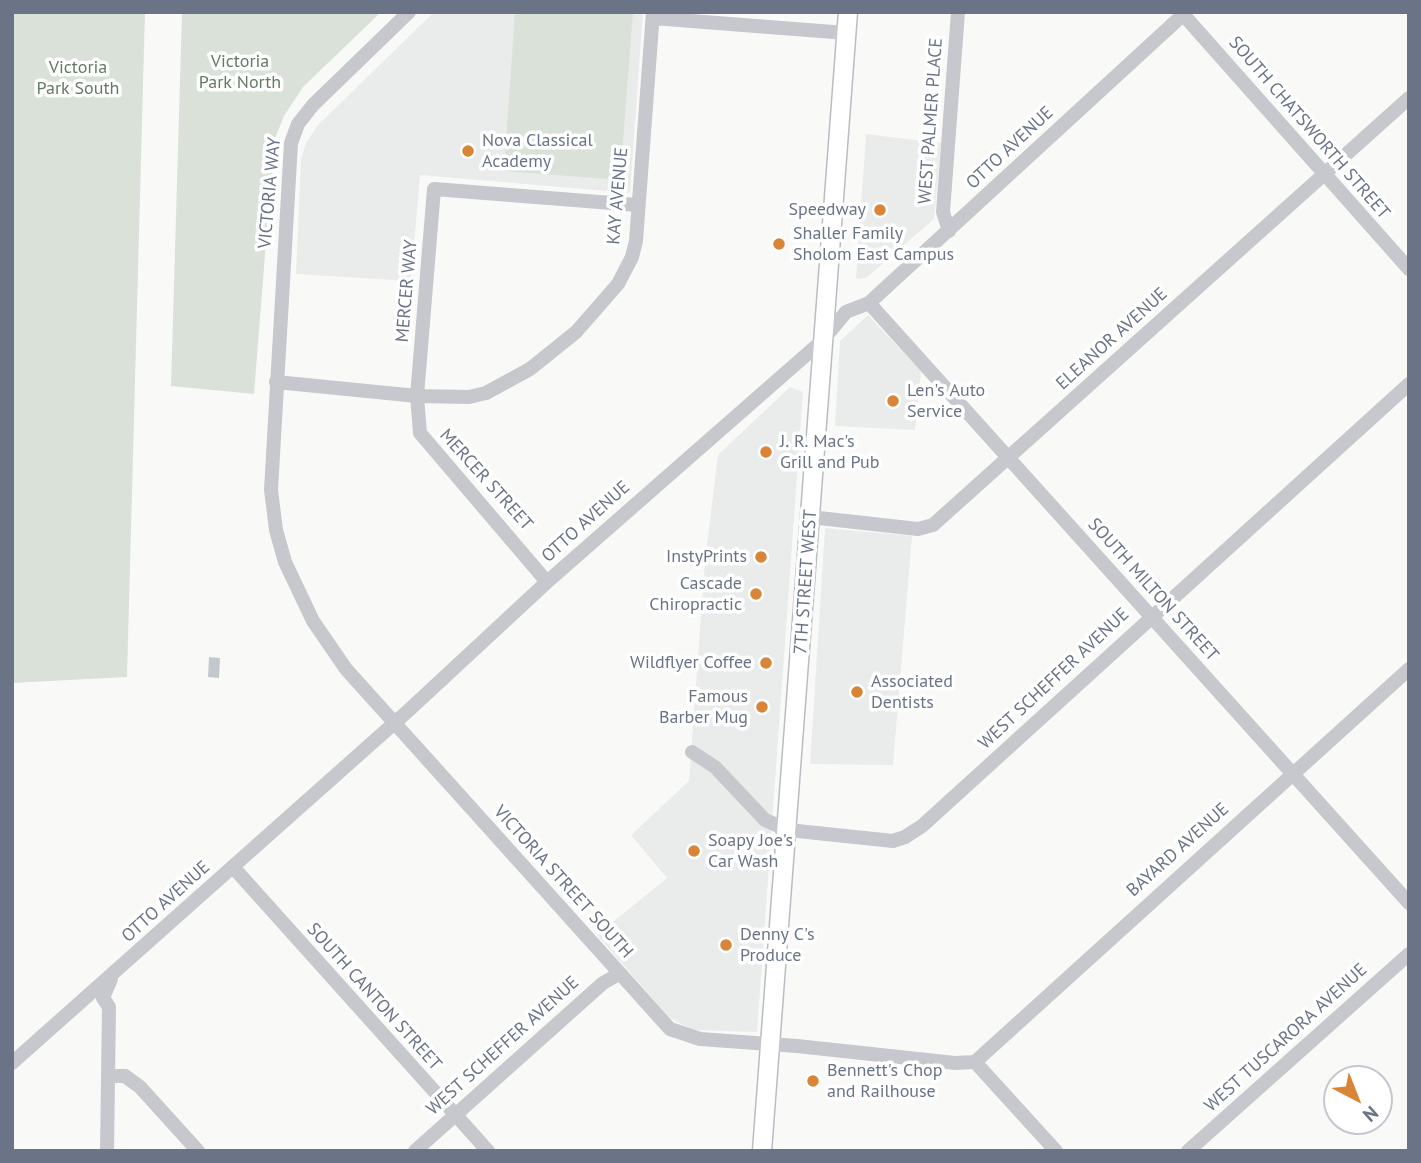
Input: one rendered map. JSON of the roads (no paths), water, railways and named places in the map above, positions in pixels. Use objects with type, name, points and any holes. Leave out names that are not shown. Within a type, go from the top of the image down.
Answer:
[{"type":"main road","name":"7TH STREET WEST","points":[[762,1151],[848,12]]},
{"type":"street","name":"VICTORIA WAY","points":[[276,382],[291,143],[298,124],[313,105],[409,12]]},
{"type":"street","name":"WEST PALMER PLACE","points":[[949,231],[943,212],[958,12]]},
{"type":"street","name":"OTTO AVENUE","points":[[12,1063],[547,582],[822,341],[846,312],[869,303],[1183,13]]},
{"type":"street","name":"SOUTH CHATSWORTH STREET","points":[[1183,13],[1409,269]]},
{"type":"street","name":"KAY AVENUE","points":[[276,382],[417,396],[469,397],[486,393],[530,369],[565,343],[596,312],[625,272],[636,241],[653,15]]},
{"type":"street","points":[[653,15],[846,33]]},
{"type":"street","name":"ELEANOR AVENUE","points":[[810,517],[918,529],[933,525],[1409,98]]},
{"type":"street","name":"MERCER WAY","points":[[417,396],[434,189],[638,205]]},
{"type":"street","name":"SOUTH MILTON STREET","points":[[869,303],[1409,903]]},
{"type":"street","name":"VICTORIA STREET SOUTH","points":[[276,382],[271,490],[276,530],[285,562],[313,621],[333,651],[394,722],[670,1029],[700,1039],[955,1063],[975,1062]]},
{"type":"street","name":"WEST SCHEFFER AVENUE","points":[[788,830],[893,841],[922,826],[1409,384]]},
{"type":"street","name":"MERCER STREET","points":[[417,396],[417,422],[426,443],[547,582]]},
{"type":"street","name":"BAYARD AVENUE","points":[[975,1062],[1409,668]]},
{"type":"street","points":[[692,752],[715,767],[765,820],[788,830]]},
{"type":"street","name":"SOUTH CANTON STREET","points":[[233,867],[488,1151]]},
{"type":"street","name":"WEST TUSCARORA AVENUE","points":[[1188,1151],[1409,954]]},
{"type":"street","name":"WEST SCHEFFER AVENUE","points":[[415,1151],[603,983],[619,974]]},
{"type":"street","points":[[107,1151],[109,1007],[103,998],[113,975]]},
{"type":"street","points":[[975,1062],[1056,1151]]},
{"type":"street","points":[[108,1076],[125,1076],[140,1087],[198,1151]]},
{"type":"place","name":"Nova Classical Academy","points":[[468,151]]},
{"type":"place","name":"Speedway","points":[[880,210]]},
{"type":"place","name":"Shaller Family Sholom East Campus","points":[[779,244]]},
{"type":"place","name":"Len's Auto Service","points":[[893,401]]},
{"type":"place","name":"J. R. Mac's Grill and Pub","points":[[766,452]]},
{"type":"place","name":"InstyPrints","points":[[761,557]]},
{"type":"place","name":"Cascade Chiropractic","points":[[756,594]]},
{"type":"place","name":"Wildflyer Coffee","points":[[766,663]]},
{"type":"place","name":"Associated Dentists","points":[[857,692]]},
{"type":"place","name":"Famous Barber Mug","points":[[762,707]]},
{"type":"place","name":"Soapy Joe's Car Wash","points":[[694,851]]},
{"type":"place","name":"Denny C's Produce","points":[[726,945]]},
{"type":"place","name":"Bennett's Chop and Railhouse","points":[[813,1081]]},
{"type":"park label","name":"Victoria Park North","points":[[240,72]]},
{"type":"park label","name":"Victoria Park South","points":[[78,78]]}]
